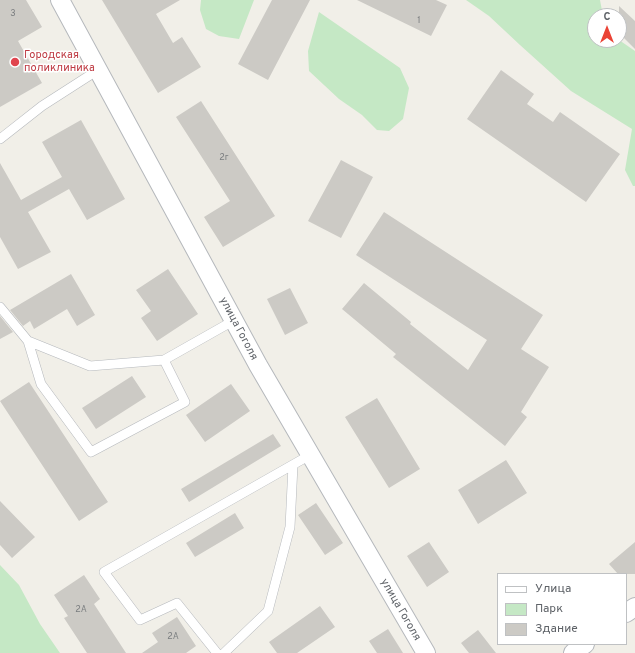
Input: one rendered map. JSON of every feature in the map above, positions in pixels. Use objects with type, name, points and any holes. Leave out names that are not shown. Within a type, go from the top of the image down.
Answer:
[{"type":"street","name":"улица Гоголя","points":[[60,0],[258,366],[426,653]]},
{"type":"street","points":[[573,653],[584,645]]},
{"type":"lane","points":[[0,139],[42,106],[98,70]]},
{"type":"lane","points":[[0,128],[9,132]]},
{"type":"lane","points":[[0,307],[28,341],[41,384],[91,452],[185,402],[164,360]]},
{"type":"lane","points":[[28,341],[90,366],[164,360],[233,321]]},
{"type":"lane","points":[[217,653],[177,603],[140,620],[104,572],[310,455]]},
{"type":"lane","points":[[224,653],[268,611],[290,527],[293,465]]},
{"type":"green space","points":[[201,0],[254,0],[239,39],[219,36],[206,29],[200,10]]},
{"type":"green space","points":[[466,0],[600,0],[602,8],[587,8],[587,48],[627,48],[627,46],[635,51],[635,186],[633,186],[625,170],[632,129],[571,91],[489,16]]},
{"type":"green space","points":[[319,12],[400,68],[409,88],[403,119],[389,131],[377,130],[362,115],[339,99],[309,71],[308,51]]},
{"type":"green space","points":[[0,565],[19,585],[40,624],[60,653],[0,653]]},
{"type":"building","name":"Городская поликлиника","points":[[0,0],[26,0],[42,27],[18,41],[42,83],[0,107]]},
{"type":"building","points":[[102,0],[180,0],[156,14],[173,43],[182,37],[201,67],[158,93]]},
{"type":"building","points":[[272,0],[310,0],[268,80],[238,64]]},
{"type":"building","points":[[357,0],[436,0],[447,5],[431,36]]},
{"type":"building","points":[[627,14],[635,21],[635,49],[627,41]]},
{"type":"building","points":[[501,70],[534,94],[527,104],[553,122],[560,112],[620,154],[586,202],[467,119]]},
{"type":"building","points":[[201,101],[275,216],[223,247],[204,217],[230,201],[176,117]]},
{"type":"building","points":[[81,120],[125,199],[87,220],[69,189],[28,212],[51,252],[18,269],[0,237],[0,163],[21,200],[62,177],[42,142]]},
{"type":"building","points":[[341,160],[373,177],[341,238],[308,221]]},
{"type":"building","points":[[384,212],[543,315],[521,349],[549,367],[521,412],[527,417],[505,446],[393,357],[396,354],[342,309],[364,283],[411,322],[410,324],[468,370],[487,340],[356,255]]},
{"type":"building","points":[[168,269],[198,314],[157,341],[141,318],[151,311],[136,290]]},
{"type":"building","points":[[71,274],[95,315],[77,326],[67,309],[34,329],[30,321],[23,326],[10,310]]},
{"type":"building","points":[[290,288],[308,323],[285,335],[267,299]]},
{"type":"building","points":[[0,316],[13,332],[0,339]]},
{"type":"building","points":[[132,376],[146,397],[96,429],[82,408]]},
{"type":"building","points":[[29,382],[108,502],[79,521],[0,401]]},
{"type":"building","points":[[231,384],[250,411],[205,442],[186,415]]},
{"type":"building","points":[[377,398],[420,469],[389,488],[345,417]]},
{"type":"building","points":[[273,434],[281,446],[189,502],[181,489]]},
{"type":"building","points":[[506,460],[527,493],[478,524],[458,490]]},
{"type":"building","points":[[0,501],[35,537],[12,558],[0,545]]},
{"type":"building","points":[[316,503],[343,543],[325,555],[298,515]]},
{"type":"building","points":[[235,513],[244,528],[195,557],[186,543]]},
{"type":"building","points":[[429,542],[449,572],[427,587],[407,556]]},
{"type":"building","points":[[635,542],[635,574],[617,573],[609,564]]},
{"type":"building","points":[[84,575],[100,599],[94,604],[126,653],[87,653],[64,618],[68,616],[54,595]]},
{"type":"building","points":[[320,606],[335,627],[297,653],[277,653],[269,642]]},
{"type":"building","points":[[177,617],[196,646],[186,653],[142,653],[158,642],[152,633]]},
{"type":"building","points":[[388,629],[403,653],[377,653],[369,641]]},
{"type":"building","points":[[478,630],[496,653],[469,653],[461,643]]},
{"type":"place","name":"Городская поликлиника","points":[[15,62]]}]
